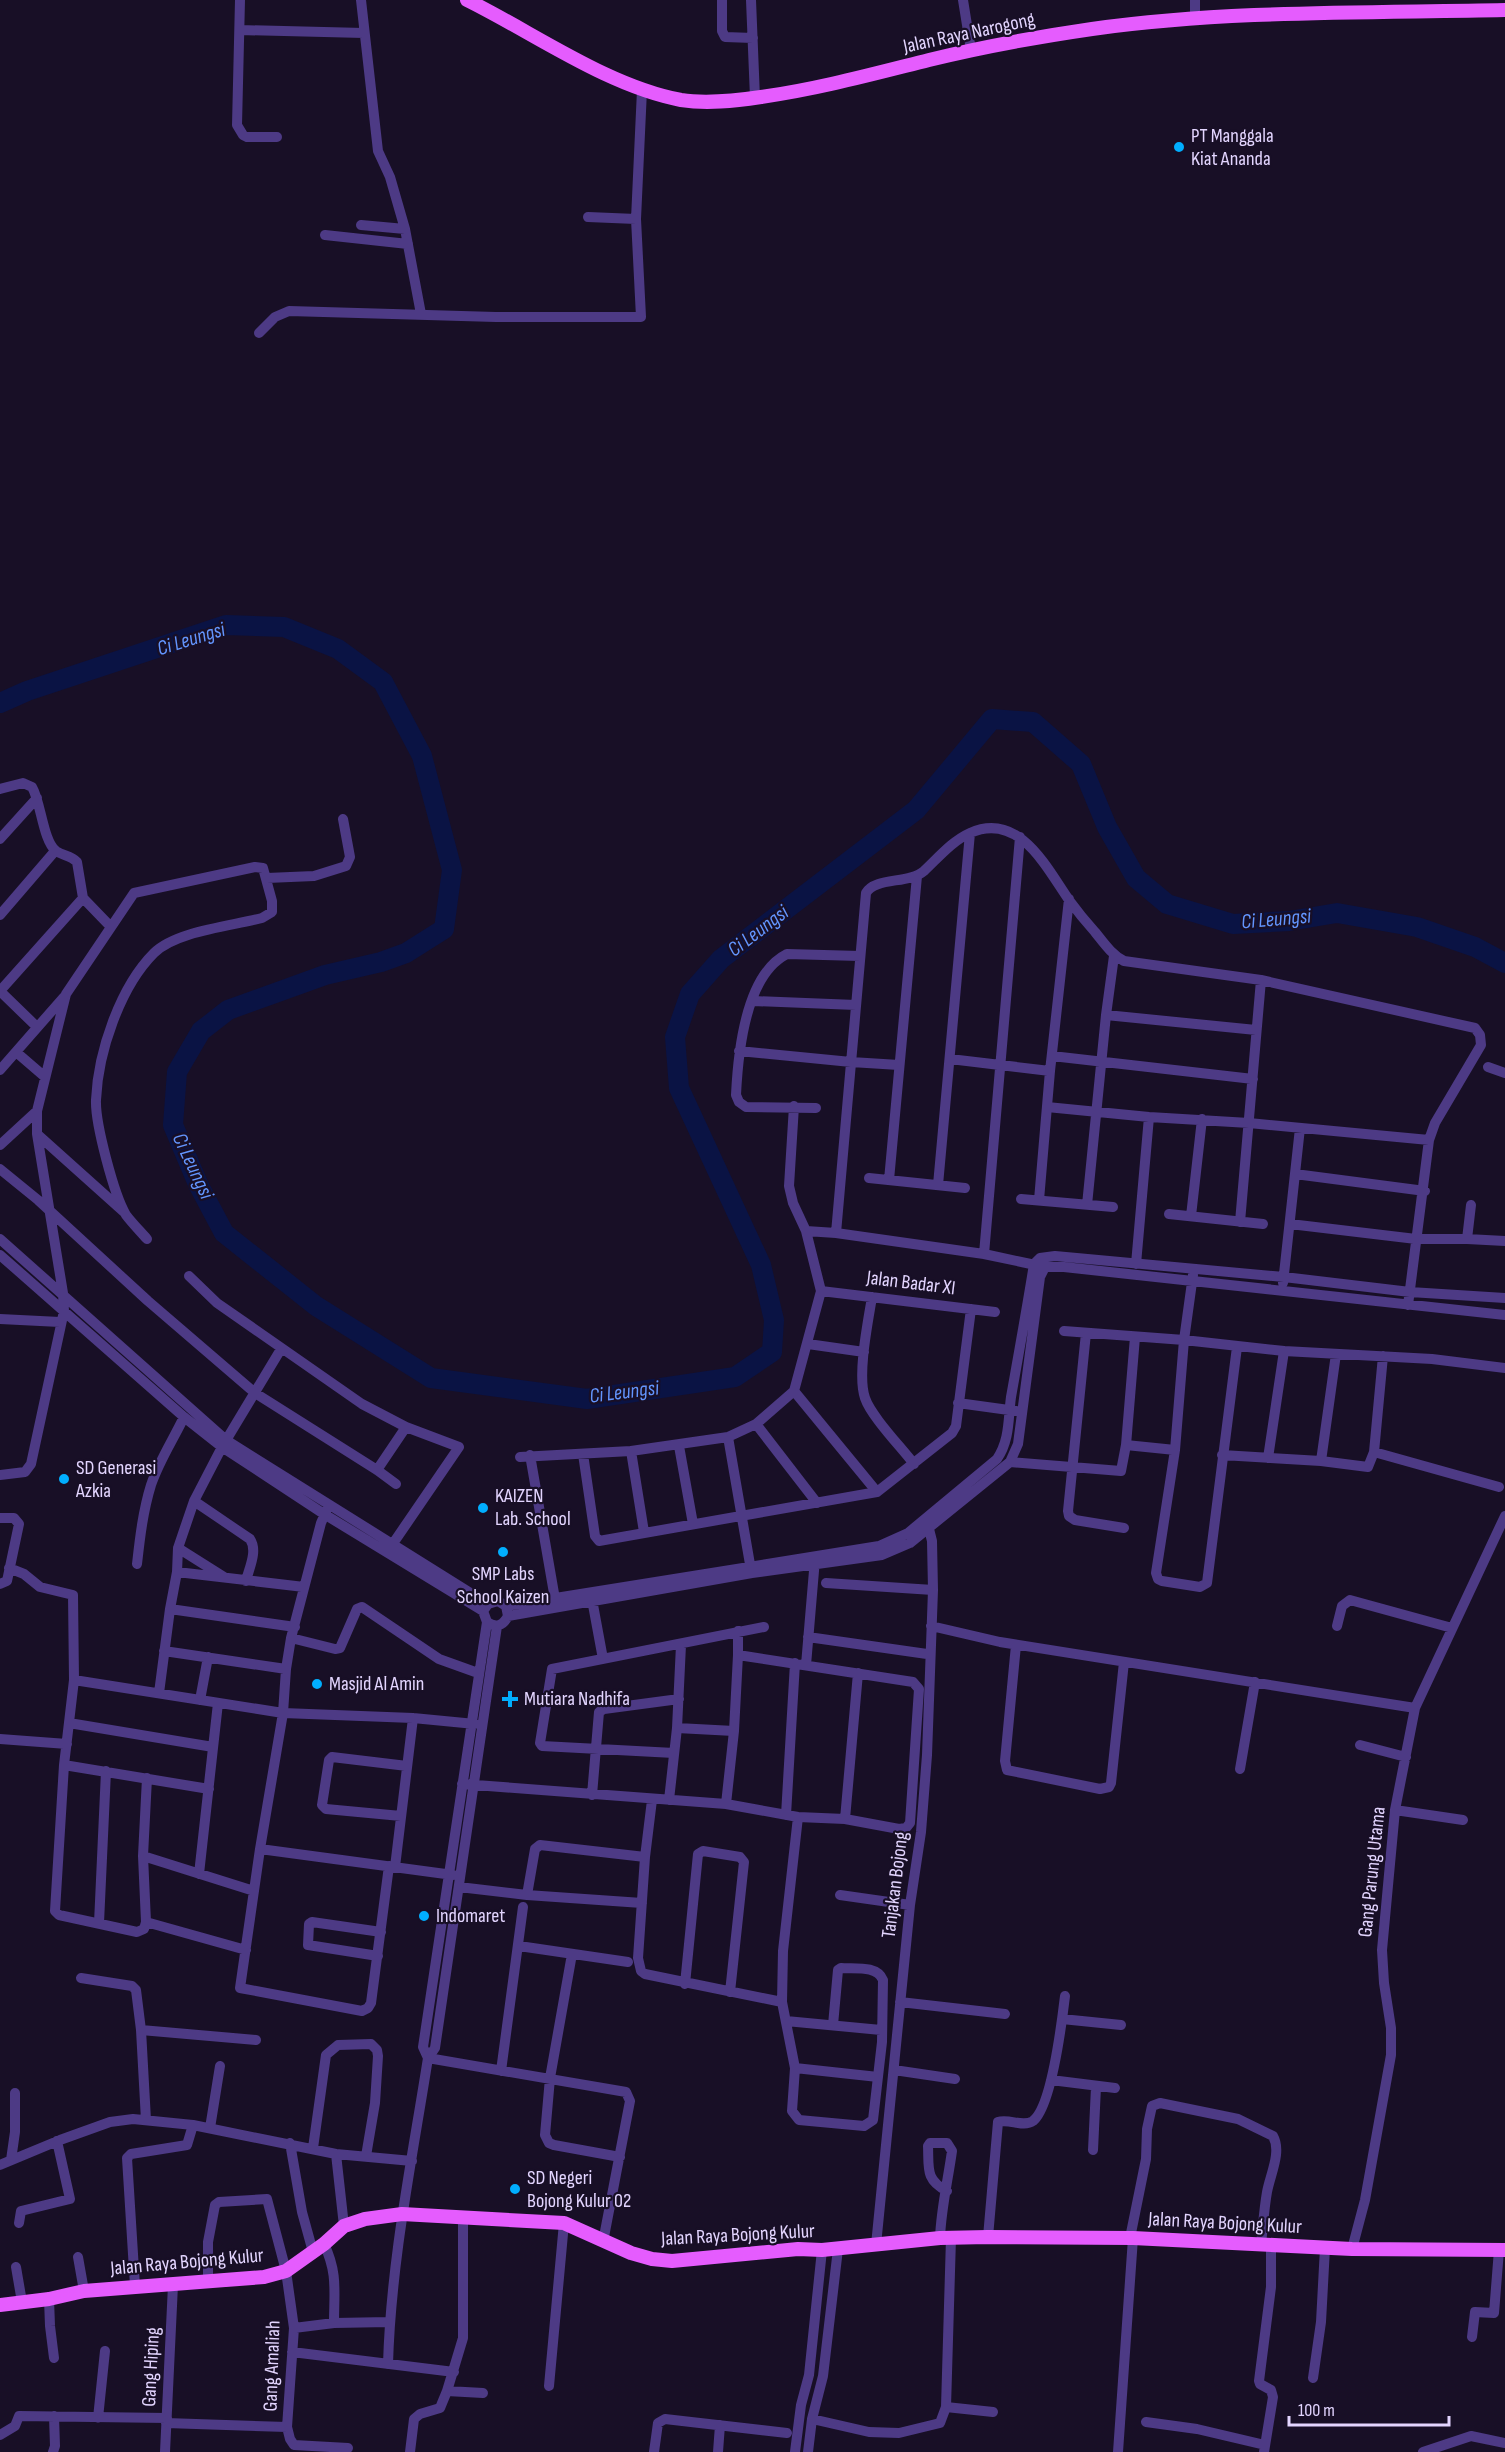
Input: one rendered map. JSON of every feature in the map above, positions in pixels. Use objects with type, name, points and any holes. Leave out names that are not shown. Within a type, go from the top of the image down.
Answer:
[{"type":"main road","name":"Jalan Raya Narogong","points":[[467,0],[567,54],[642,90],[682,100],[704,102],[755,98],[821,87],[971,50],[1092,29],[1266,15],[1454,6],[1505,10]]},
{"type":"main road","name":"Jalan Raya Bojong Kulur","points":[[0,2306],[84,2291],[249,2280],[286,2271],[344,2226],[365,2219],[402,2214],[564,2223],[603,2241],[652,2259],[672,2261],[798,2249],[822,2250],[946,2238],[988,2237],[1132,2238],[1352,2249],[1502,2250]]},
{"type":"street","points":[[240,0],[237,125],[239,131],[247,137],[277,137]]},
{"type":"street","points":[[361,0],[378,151],[390,177],[405,228],[421,314]]},
{"type":"street","points":[[722,0],[722,31],[725,37],[753,38]]},
{"type":"street","points":[[751,0],[755,98]]},
{"type":"street","points":[[963,0],[971,50]]},
{"type":"street","points":[[1195,0],[1195,20]]},
{"type":"street","points":[[240,30],[364,33]]},
{"type":"street","points":[[260,333],[275,317],[289,311],[496,317],[641,317],[636,219],[642,90]]},
{"type":"street","points":[[588,217],[636,219]]},
{"type":"street","points":[[361,225],[405,228]]},
{"type":"street","points":[[325,235],[408,244]]},
{"type":"street","points":[[0,789],[29,784],[37,798],[49,839],[56,851],[74,858],[77,862],[83,897],[111,927]]},
{"type":"street","points":[[0,839],[37,798]]},
{"type":"street","points":[[267,878],[314,876],[346,866],[350,857],[343,819]]},
{"type":"street","points":[[836,1233],[865,899],[869,888],[917,876],[956,841],[983,828],[999,828],[1020,837],[1040,856],[1069,899],[1114,956],[1133,963],[1261,980],[1475,1028],[1478,1031],[1481,1045],[1436,1123],[1429,1140],[1425,1191],[1416,1239],[1408,1305]]},
{"type":"street","points":[[938,1185],[970,833]]},
{"type":"street","points":[[984,1254],[1020,837]]},
{"type":"street","points":[[0,915],[56,851]]},
{"type":"street","points":[[0,1070],[66,994],[132,894],[255,867],[263,868],[272,901],[272,912],[267,916],[188,936],[166,944],[154,953],[119,1003],[110,1027],[96,1101],[101,1140],[125,1213]]},
{"type":"street","points":[[889,1180],[917,876]]},
{"type":"street","points":[[37,1028],[1,989],[83,897]]},
{"type":"street","points":[[1039,1200],[1050,1071],[1069,899]]},
{"type":"street","points":[[816,1108],[742,1106],[736,1095],[739,1051],[753,1001],[762,978],[788,954],[860,956]]},
{"type":"street","points":[[1087,1204],[1114,956]]},
{"type":"street","points":[[1240,1221],[1261,980]]},
{"type":"street","points":[[0,1475],[25,1472],[29,1467],[64,1311],[37,1134],[37,1111],[66,994]]},
{"type":"street","points":[[753,1001],[856,1005]]},
{"type":"street","points":[[1106,1015],[1256,1030]]},
{"type":"street","points":[[739,1051],[899,1065]]},
{"type":"street","points":[[16,1052],[45,1077]]},
{"type":"street","points":[[1052,1056],[1253,1079]]},
{"type":"street","points":[[950,1059],[1050,1071]]},
{"type":"street","points":[[1488,1067],[1505,1072]]},
{"type":"street","points":[[555,1599],[525,1456],[631,1451],[679,1446],[728,1437],[756,1424],[794,1391],[821,1291],[806,1231],[793,1203],[789,1186],[794,1106]]},
{"type":"street","points":[[1047,1107],[1429,1140]]},
{"type":"street","points":[[0,1145],[37,1111]]},
{"type":"street","points":[[1136,1264],[1149,1117]]},
{"type":"street","points":[[1191,1216],[1202,1119]]},
{"type":"street","points":[[1283,1289],[1300,1128]]},
{"type":"street","points":[[37,1134],[125,1213],[147,1239]]},
{"type":"street","points":[[0,1169],[255,1394],[396,1484]]},
{"type":"street","points":[[1295,1174],[1425,1191]]},
{"type":"street","points":[[869,1178],[965,1188]]},
{"type":"street","points":[[1021,1199],[1113,1207]]},
{"type":"street","points":[[1467,1239],[1471,1205]]},
{"type":"street","points":[[1169,1214],[1263,1224]]},
{"type":"street","points":[[1290,1224],[1416,1239],[1505,1241]]},
{"type":"street","points":[[806,1231],[836,1233],[984,1254],[1046,1267],[1283,1289],[1505,1315]]},
{"type":"street","points":[[0,1239],[63,1293],[224,1443]]},
{"type":"street","points":[[0,1255],[184,1417],[502,1624],[507,1611]]},
{"type":"street","points":[[925,1525],[997,1459],[1007,1440],[1009,1410],[1034,1264],[1040,1258],[1047,1256],[1284,1277],[1410,1292],[1505,1298]]},
{"type":"street","points":[[507,1611],[815,1560],[879,1545],[925,1525],[1010,1462],[1018,1444],[1040,1277],[1046,1267]]},
{"type":"street","points":[[1194,1269],[1184,1340],[1175,1450],[1156,1576],[1161,1581],[1200,1587],[1205,1586],[1208,1580],[1237,1347]]},
{"type":"street","points":[[189,1276],[218,1303],[362,1404],[406,1427],[459,1446],[392,1545]]},
{"type":"street","name":"Jalan Badar XI","points":[[821,1291],[995,1312]]},
{"type":"street","points":[[872,1297],[864,1352],[862,1385],[865,1400],[914,1464]]},
{"type":"street","points":[[583,1454],[596,1538],[599,1540],[877,1492],[952,1433],[956,1426],[970,1309]]},
{"type":"street","points":[[0,1319],[60,1322]]},
{"type":"street","points":[[1064,1331],[1184,1340],[1284,1351],[1432,1359],[1505,1368]]},
{"type":"street","points":[[1086,1333],[1071,1468],[1069,1516],[1075,1520],[1124,1528]]},
{"type":"street","points":[[1010,1462],[1119,1473],[1126,1445],[1135,1336]]},
{"type":"street","points":[[808,1344],[864,1352]]},
{"type":"street","points":[[159,1693],[177,1572],[178,1548],[194,1501],[224,1443],[281,1349]]},
{"type":"street","points":[[1268,1458],[1284,1351]]},
{"type":"street","points":[[1321,1461],[1336,1354]]},
{"type":"street","points":[[1222,1455],[1321,1461],[1368,1467],[1374,1452],[1383,1356]]},
{"type":"street","points":[[794,1391],[877,1492]]},
{"type":"street","points":[[958,1403],[1022,1412]]},
{"type":"street","points":[[137,1564],[142,1524],[151,1483],[184,1417]]},
{"type":"street","points":[[756,1424],[817,1503]]},
{"type":"street","points":[[377,1470],[406,1427]]},
{"type":"street","points":[[728,1437],[751,1569]]},
{"type":"street","points":[[1126,1445],[1175,1450]]},
{"type":"street","points":[[679,1446],[693,1524]]},
{"type":"street","points":[[631,1451],[644,1532]]},
{"type":"street","points":[[1374,1452],[1499,1487]]},
{"type":"street","points":[[194,1501],[246,1535],[253,1544],[253,1554],[246,1581]]},
{"type":"street","points":[[327,1509],[392,1545],[489,1616]]},
{"type":"street","points":[[327,1509],[291,1638],[283,1713],[260,1849],[241,1989],[362,2011],[368,2008],[371,2003],[401,1816],[413,1718]]},
{"type":"street","points":[[0,1518],[14,1518],[19,1524],[7,1581],[0,1584]]},
{"type":"street","name":"Gang Parung Utama","points":[[1352,2249],[1365,2200],[1391,2055],[1391,2028],[1384,1983],[1383,1950],[1395,1810],[1415,1708],[1504,1521]]},
{"type":"street","name":"Tanjakan Bojong","points":[[876,2245],[910,1905],[921,1832],[927,1755],[933,1590],[932,1541],[925,1525]]},
{"type":"street","points":[[178,1548],[225,1578]]},
{"type":"street","points":[[786,1815],[800,1664],[808,1638],[815,1560]]},
{"type":"street","points":[[9,1568],[24,1574],[40,1587],[73,1595],[74,1680],[64,1765],[55,1908],[59,1915],[136,1932],[144,1929],[146,1922],[143,1856],[147,1778]]},
{"type":"street","points":[[177,1572],[304,1587]]},
{"type":"street","points":[[826,1582],[933,1590]]},
{"type":"street","points":[[507,1611],[555,1599],[591,1597]]},
{"type":"street","points":[[591,1597],[603,1659]]},
{"type":"street","points":[[1337,1626],[1342,1606],[1350,1600],[1452,1628]]},
{"type":"street","points":[[476,1724],[478,1673],[489,1616],[498,1601],[507,1611]]},
{"type":"street","points":[[291,1638],[335,1649],[340,1648],[357,1609],[362,1607],[439,1659],[478,1673]]},
{"type":"street","points":[[170,1609],[295,1626]]},
{"type":"street","points":[[428,2058],[423,2047],[448,1875],[467,1784],[489,1616]]},
{"type":"street","points":[[931,1626],[1016,1645],[1415,1708]]},
{"type":"street","points":[[674,1753],[542,1746],[540,1743],[552,1669],[764,1627]]},
{"type":"street","points":[[726,1804],[734,1731],[738,1631]]},
{"type":"street","points":[[808,1638],[927,1654]]},
{"type":"street","points":[[669,1800],[677,1728],[681,1645]]},
{"type":"street","points":[[1016,1645],[1005,1761],[1007,1770],[1100,1790],[1111,1783],[1124,1662]]},
{"type":"street","points":[[164,1651],[286,1669]]},
{"type":"street","points":[[467,1784],[726,1804],[798,1817],[906,1828],[910,1822],[919,1689],[913,1682],[738,1655]]},
{"type":"street","points":[[200,1700],[208,1657]]},
{"type":"street","points":[[845,1820],[858,1673]]},
{"type":"street","points":[[74,1680],[283,1713],[413,1718],[476,1724]]},
{"type":"street","points":[[1240,1769],[1255,1682]]},
{"type":"street","points":[[592,1795],[598,1716],[601,1710],[679,1699]]},
{"type":"street","points":[[199,1874],[218,1703]]},
{"type":"street","points":[[69,1723],[213,1747]]},
{"type":"street","points":[[677,1728],[734,1731]]},
{"type":"street","points":[[0,1739],[67,1744]]},
{"type":"street","points":[[1360,1745],[1406,1756]]},
{"type":"street","points":[[401,1816],[326,1809],[322,1805],[329,1761],[332,1757],[407,1766]]},
{"type":"street","points":[[64,1765],[209,1788]]},
{"type":"street","points":[[99,1923],[106,1771]]},
{"type":"street","points":[[388,2364],[389,2322],[402,2214],[428,2058],[435,2049],[460,1882],[467,1784]]},
{"type":"street","points":[[652,1800],[645,1857],[638,1967],[645,1974],[782,2002]]},
{"type":"street","points":[[1395,1810],[1463,1820]]},
{"type":"street","points":[[798,1817],[783,1951],[782,2002],[795,2068],[791,2105],[795,2117],[799,2120],[864,2126],[873,2120],[882,2030],[883,1980],[874,1970],[841,1968],[838,1970],[833,2025]]},
{"type":"street","points":[[527,1895],[535,1849],[540,1845],[645,1857]]},
{"type":"street","points":[[260,1849],[448,1875],[460,1882],[527,1895],[642,1903]]},
{"type":"street","points":[[685,1983],[698,1854],[703,1851],[740,1857],[744,1862],[730,1992]]},
{"type":"street","points":[[143,1856],[254,1891]]},
{"type":"street","points":[[840,1895],[910,1905]]},
{"type":"street","points":[[501,2071],[523,1906]]},
{"type":"street","points":[[146,1922],[246,1950]]},
{"type":"street","points":[[378,1956],[308,1945],[309,1924],[312,1922],[381,1932]]},
{"type":"street","points":[[519,1946],[628,1962]]},
{"type":"street","points":[[572,1954],[550,2078],[545,2135],[549,2144],[620,2157]]},
{"type":"street","points":[[81,1978],[132,1986],[136,1990],[141,2030],[146,2120]]},
{"type":"street","points":[[988,2237],[998,2122],[1004,2120],[1025,2124],[1033,2121],[1039,2113],[1051,2080],[1065,1996]]},
{"type":"street","points":[[900,2002],[1005,2014]]},
{"type":"street","points":[[1062,2019],[1121,2025]]},
{"type":"street","points":[[786,2021],[882,2030]]},
{"type":"street","points":[[141,2030],[256,2040]]},
{"type":"street","points":[[314,2148],[326,2055],[338,2045],[371,2044],[375,2047],[378,2056],[375,2103],[366,2156]]},
{"type":"street","points":[[428,2058],[626,2092],[630,2100],[603,2241]]},
{"type":"street","points":[[210,2128],[220,2066]]},
{"type":"street","points":[[795,2068],[878,2077]]},
{"type":"street","points":[[894,2070],[955,2079]]},
{"type":"street","points":[[1051,2080],[1115,2088]]},
{"type":"street","points":[[1093,2151],[1096,2087]]},
{"type":"street","points":[[11,2160],[15,2132],[15,2093]]},
{"type":"street","points":[[1119,2452],[1132,2238],[1146,2159],[1147,2129],[1152,2106],[1160,2103],[1238,2119],[1273,2136],[1276,2142],[1274,2165],[1267,2190],[1266,2245],[1271,2287],[1259,2381],[1271,2390],[1273,2397],[1264,2448],[1197,2429],[1146,2422]]},
{"type":"street","points":[[0,2165],[111,2122],[133,2119],[193,2125],[291,2143],[336,2154],[412,2161]]},
{"type":"street","points":[[135,2286],[127,2158],[131,2154],[187,2145],[193,2125]]},
{"type":"street","points":[[19,2223],[21,2211],[70,2199],[57,2141]]},
{"type":"street","points":[[291,2143],[302,2212],[318,2248],[335,2272],[334,2322]]},
{"type":"street","points":[[336,2154],[344,2226]]},
{"type":"street","points":[[812,2419],[869,2432],[899,2433],[940,2424],[946,2407],[947,2191]]},
{"type":"street","name":"Gang Amaliah","points":[[207,2283],[208,2242],[215,2205],[219,2202],[263,2198],[268,2200],[286,2271],[294,2328],[287,2427]]},
{"type":"street","points":[[410,2452],[414,2419],[420,2414],[440,2408],[454,2372],[463,2338],[463,2216]]},
{"type":"street","points":[[549,2386],[564,2223]]},
{"type":"street","points":[[808,2452],[812,2419],[823,2376],[838,2248]]},
{"type":"street","points":[[1313,2378],[1321,2322],[1325,2248]]},
{"type":"street","points":[[795,2452],[792,2433],[808,2375],[822,2250]]},
{"type":"street","points":[[1472,2337],[1475,2312],[1494,2313],[1502,2250]]},
{"type":"street","points":[[78,2257],[84,2291]]},
{"type":"street","points":[[16,2267],[22,2302]]},
{"type":"street","name":"Gang Hiping","points":[[165,2452],[173,2284]]},
{"type":"street","points":[[49,2299],[54,2358]]},
{"type":"street","points":[[294,2328],[334,2322],[389,2322]]},
{"type":"street","points":[[98,2418],[105,2351]]},
{"type":"street","points":[[292,2352],[454,2372]]},
{"type":"street","points":[[447,2391],[483,2393]]},
{"type":"street","points":[[946,2407],[993,2412]]},
{"type":"street","points":[[0,2434],[15,2426],[19,2416],[54,2416],[287,2427],[294,2445],[348,2448]]},
{"type":"street","points":[[53,2452],[55,2446],[54,2416]]},
{"type":"street","points":[[654,2452],[655,2430],[660,2421],[665,2419],[810,2435]]},
{"type":"street","points":[[718,2452],[720,2425]]},
{"type":"street","points":[[1423,2452],[1471,2436],[1505,2443]]},
{"type":"waterway","name":"Ci Leungsi","points":[[0,703],[27,691],[226,625],[284,627],[338,649],[383,682],[422,756],[452,870],[444,929],[406,953],[381,962],[325,975],[228,1010],[201,1031],[177,1072],[173,1125],[198,1184],[224,1233],[316,1306],[431,1378],[587,1399],[735,1377],[772,1352],[774,1320],[761,1265],[679,1088],[675,1037],[690,994],[721,959],[916,810],[992,719],[1033,722],[1081,764],[1107,827],[1136,878],[1167,904],[1233,924],[1289,921],[1337,913],[1417,927],[1475,947],[1505,963]]},
{"type":"place","name":"PT Manggala Kiat Ananda","points":[[1179,147]]},
{"type":"place","name":"SD Generasi Azkia","points":[[64,1479]]},
{"type":"place","name":"KAIZEN Lab. School","points":[[483,1508]]},
{"type":"place","name":"SMP Labs School Kaizen","points":[[503,1552]]},
{"type":"place","name":"Masjid Al Amin","points":[[317,1684]]},
{"type":"place","name":"Mutiara Nadhifa","points":[[510,1699]]},
{"type":"place","name":"Indomaret","points":[[424,1916]]},
{"type":"place","name":"SD Negeri Bojong Kulur 02","points":[[515,2189]]}]
